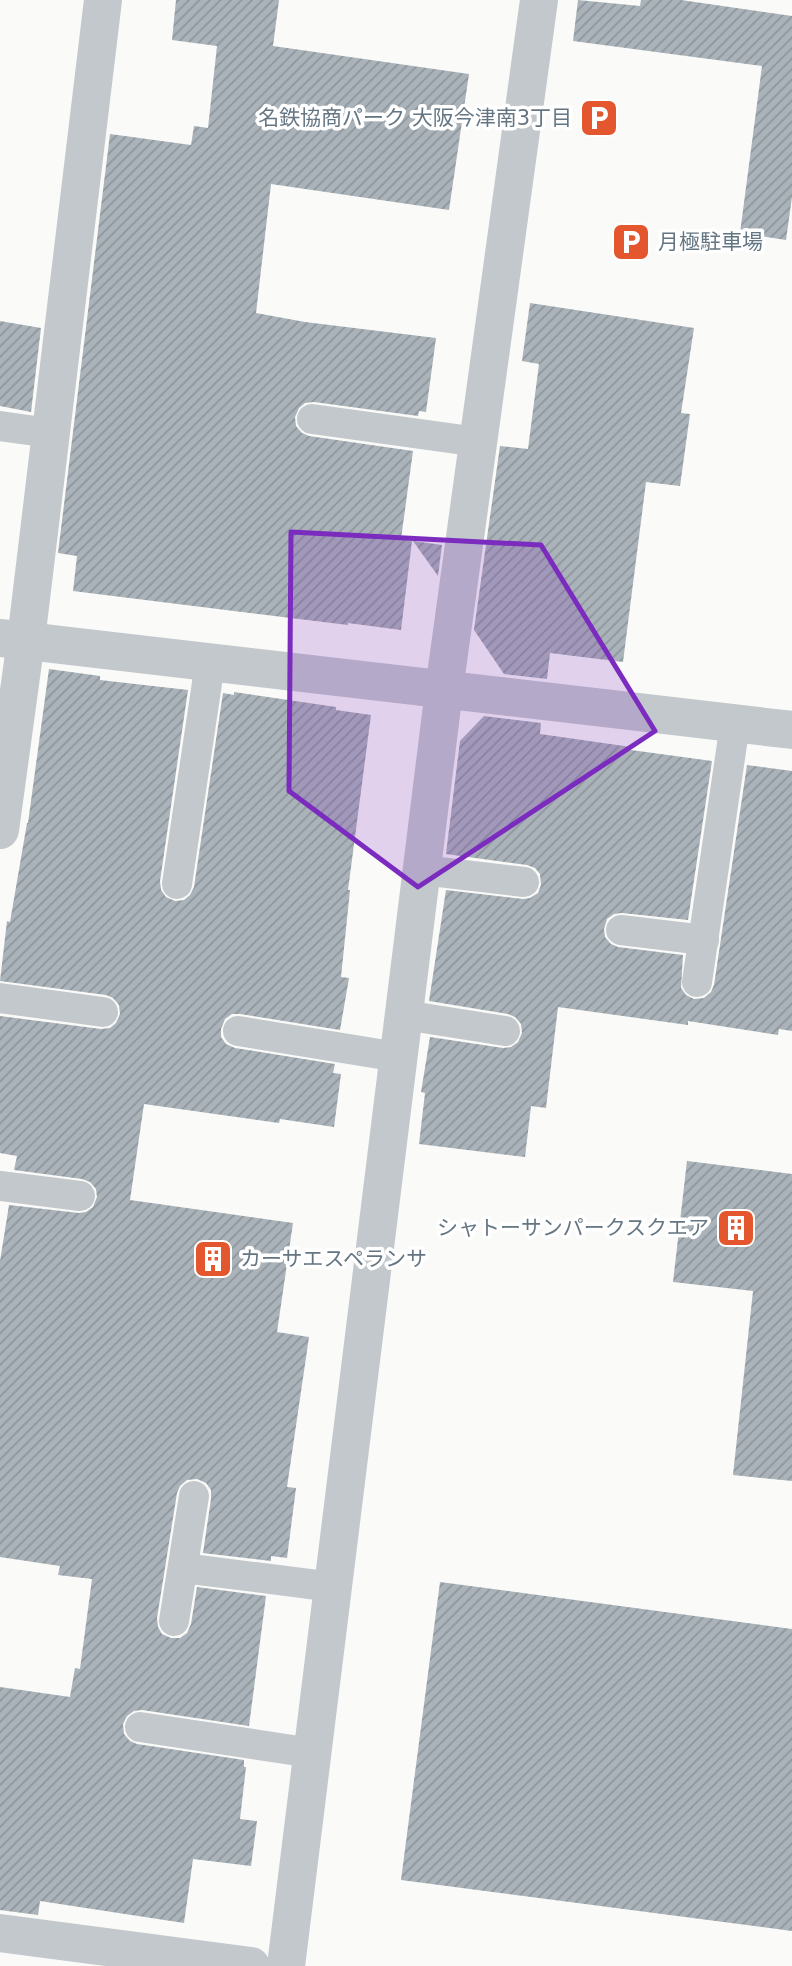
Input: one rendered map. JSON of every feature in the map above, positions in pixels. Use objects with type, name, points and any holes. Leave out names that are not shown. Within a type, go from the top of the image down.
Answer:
[{"type":"street","points":[[0,830],[13,639],[51,433],[103,0]]},
{"type":"street","points":[[286,1966],[444,690],[538,0]]},
{"type":"street","points":[[13,639],[792,730]]},
{"type":"street","points":[[0,1933],[251,1966]]},
{"type":"lane","points":[[312,419],[478,442]]},
{"type":"lane","points":[[0,426],[51,433]]},
{"type":"lane","points":[[177,884],[210,663]]},
{"type":"lane","points":[[697,982],[735,724]]},
{"type":"lane","points":[[422,870],[524,882]]},
{"type":"lane","points":[[621,930],[704,940]]},
{"type":"lane","points":[[0,998],[103,1012]]},
{"type":"lane","points":[[404,1016],[505,1031]]},
{"type":"lane","points":[[238,1031],[398,1057]]},
{"type":"lane","points":[[0,1186],[80,1196]]},
{"type":"lane","points":[[174,1621],[194,1496]]},
{"type":"lane","points":[[183,1568],[333,1587]]},
{"type":"lane","points":[[140,1727],[312,1753]]},
{"type":"highlighted area","points":[[291,532],[541,545],[655,731],[418,887],[289,791]]},
{"type":"building","points":[[176,0],[279,0],[273,46],[469,74],[449,210],[271,184],[256,313],[305,322],[436,338],[426,412],[419,411],[418,416],[314,402],[305,403],[295,417],[296,426],[309,436],[413,451],[401,539],[412,541],[401,630],[73,591],[77,556],[58,553],[110,134],[191,145],[194,126],[208,128],[217,46],[172,40]]},
{"type":"building","points":[[578,0],[640,6],[641,0],[681,0],[792,16],[792,197],[786,240],[740,233],[762,66],[573,41]]},
{"type":"building","points":[[530,303],[694,328],[681,413],[690,414],[680,486],[646,482],[623,662],[550,653],[547,679],[504,674],[474,630],[500,446],[528,449],[539,364],[522,361]]},
{"type":"building","points":[[0,321],[41,328],[31,412],[0,406]]},
{"type":"building","points":[[413,541],[442,545],[438,576]]},
{"type":"building","points":[[49,669],[100,676],[100,680],[188,690],[160,881],[161,890],[166,897],[175,901],[184,900],[194,887],[223,693],[234,695],[234,692],[336,707],[336,710],[371,715],[348,890],[341,977],[349,978],[340,1030],[240,1014],[232,1014],[225,1019],[221,1029],[221,1037],[226,1044],[235,1048],[335,1064],[333,1073],[341,1074],[334,1127],[280,1119],[279,1123],[144,1104],[130,1200],[293,1223],[277,1332],[309,1337],[287,1487],[296,1488],[287,1558],[271,1556],[271,1561],[203,1553],[211,1490],[206,1483],[197,1479],[187,1480],[177,1493],[157,1618],[162,1634],[180,1638],[187,1633],[191,1624],[197,1587],[266,1596],[249,1726],[142,1710],[127,1716],[123,1724],[124,1734],[137,1744],[244,1760],[246,1767],[240,1819],[257,1821],[251,1866],[193,1859],[184,1923],[40,1901],[38,1915],[0,1910],[0,1687],[70,1697],[75,1668],[80,1669],[92,1579],[58,1575],[60,1566],[0,1557],[0,1261],[9,1205],[79,1213],[93,1207],[97,1197],[96,1189],[90,1182],[14,1170],[17,1156],[0,1153],[0,1016],[101,1029],[110,1028],[120,1014],[119,1005],[106,995],[0,981],[7,921],[10,922],[28,823]]},
{"type":"building","points":[[484,716],[541,723],[540,734],[712,761],[688,920],[622,913],[607,919],[604,929],[605,937],[618,947],[683,955],[681,988],[686,995],[694,999],[704,998],[714,985],[747,765],[792,771],[792,1031],[779,1029],[778,1035],[688,1021],[688,1025],[558,1007],[546,1108],[531,1106],[525,1157],[419,1144],[425,1093],[421,1092],[430,1037],[503,1048],[518,1042],[522,1033],[521,1024],[508,1014],[429,1001],[446,890],[523,899],[538,893],[541,885],[540,874],[527,865],[446,854],[460,741]]},
{"type":"building","name":"シャトーサンパークスクエア","points":[[687,1161],[792,1174],[792,1481],[733,1475],[753,1291],[673,1282]]},
{"type":"building","points":[[440,1582],[792,1629],[792,1931],[401,1880]]},
{"type":"place","name":"名鉄協商パーク 大阪今津南3丁目","points":[[599,118]]},
{"type":"place","name":"月極駐車場","points":[[631,242]]},
{"type":"place","name":"シャトーサンパークスクエア","points":[[736,1228]]},
{"type":"place","name":"カーサエスペランサ","points":[[213,1259]]}]
